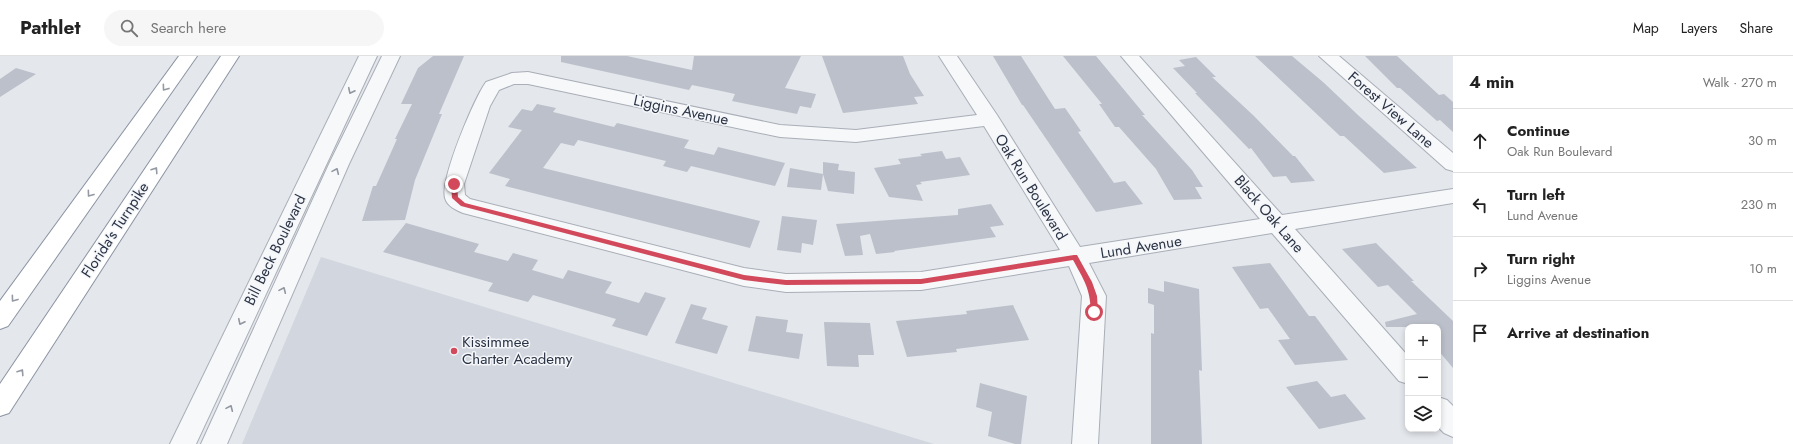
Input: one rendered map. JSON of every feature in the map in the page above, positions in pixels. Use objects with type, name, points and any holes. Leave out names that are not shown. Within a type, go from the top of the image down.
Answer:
[{"type":"highway","points":[[0,319],[188,56]]},
{"type":"highway","name":"Florida's Turnpike","points":[[0,405],[230,56]]},
{"type":"street","name":"Bill Beck Boulevard","points":[[183,444],[368,56]]},
{"type":"street","name":"Bill Beck Boulevard","points":[[214,444],[339,164],[390,56]]},
{"type":"street","name":"Oak Run Boulevard","points":[[948,56],[990,119],[1074,257],[1089,282],[1094,296],[1085,444]]},
{"type":"street","name":"Black Oak Lane","points":[[1130,56],[1405,370]]},
{"type":"street","name":"Forest View Lane","points":[[1328,56],[1453,164]]},
{"type":"street","name":"Liggins Avenue","points":[[455,198],[454,184],[481,106],[492,86],[512,79],[528,78],[780,131],[856,136],[990,119]]},
{"type":"street","name":"Lund Avenue","points":[[455,198],[463,205],[744,277],[786,283],[921,282],[1453,196]]},
{"type":"street","points":[[1441,411],[1453,425]]},
{"type":"shaded area","name":"Kissimmee Charter Academy","points":[[321,257],[934,444],[242,444]]},
{"type":"building","points":[[433,56],[464,56],[439,114],[442,114],[415,180],[405,220],[362,221],[373,186],[376,186],[397,139],[395,139],[412,104],[401,104],[418,68]]},
{"type":"building","points":[[561,56],[627,56],[692,70],[694,56],[801,56],[785,88],[816,94],[811,108],[800,106],[797,114],[732,101],[735,94],[726,92],[692,85],[689,90],[561,62]]},
{"type":"building","points":[[822,56],[903,56],[910,74],[924,96],[914,97],[918,104],[843,113]]},
{"type":"building","points":[[993,56],[1021,56],[1055,109],[1065,108],[1081,131],[1078,132],[1114,183],[1125,181],[1143,204],[1096,212],[1022,105]]},
{"type":"building","points":[[1063,56],[1096,56],[1145,115],[1142,115],[1192,170],[1203,187],[1195,187],[1202,199],[1174,200],[1156,169],[1119,127],[1115,127],[1099,104],[1102,104]]},
{"type":"building","points":[[1255,56],[1292,56],[1323,82],[1417,168],[1384,173],[1344,136],[1340,136]]},
{"type":"building","points":[[1365,56],[1397,56],[1439,95],[1444,94],[1453,102],[1453,132],[1440,120],[1437,121],[1400,88],[1397,88]]},
{"type":"building","points":[[1196,57],[1216,77],[1212,77],[1254,116],[1293,156],[1295,156],[1315,181],[1291,183],[1286,176],[1273,177],[1251,148],[1249,149],[1173,68],[1185,66],[1179,60]]},
{"type":"building","points":[[16,68],[36,74],[0,97],[0,79]]},
{"type":"building","points":[[537,104],[556,108],[553,112],[614,127],[617,123],[689,140],[684,148],[714,155],[718,147],[785,163],[775,186],[691,166],[687,172],[663,166],[666,161],[578,140],[574,146],[561,143],[543,168],[760,221],[750,248],[505,186],[510,179],[489,173],[522,130],[508,127],[522,109],[532,111]]},
{"type":"building","points":[[942,151],[946,159],[960,157],[970,175],[920,182],[922,184],[916,185],[923,201],[889,197],[874,168],[901,164],[898,159],[922,156],[920,154]]},
{"type":"building","points":[[823,162],[839,164],[838,170],[855,172],[854,194],[828,191],[823,174]]},
{"type":"building","points":[[790,168],[823,174],[821,190],[787,187]]},
{"type":"building","points":[[991,204],[1004,225],[990,227],[996,237],[894,251],[895,252],[876,254],[870,234],[860,236],[863,255],[845,256],[836,224],[958,215],[958,209]]},
{"type":"building","points":[[782,216],[817,220],[813,245],[802,243],[801,253],[777,250]]},
{"type":"building","points":[[406,223],[479,244],[474,252],[508,261],[513,253],[538,260],[532,270],[563,279],[568,270],[612,282],[605,293],[639,303],[645,292],[666,298],[647,336],[612,326],[616,319],[533,295],[528,302],[488,291],[493,283],[383,252]]},
{"type":"building","points":[[1376,243],[1414,281],[1411,281],[1453,321],[1453,368],[1441,354],[1441,324],[1405,324],[1405,327],[1386,327],[1385,322],[1417,314],[1388,285],[1378,287],[1342,249]]},
{"type":"building","points":[[1270,263],[1309,316],[1315,316],[1348,360],[1295,365],[1278,340],[1290,339],[1268,308],[1260,309],[1232,267]]},
{"type":"building","points":[[1164,281],[1199,289],[1202,371],[1199,370],[1202,444],[1151,444],[1151,333],[1154,334],[1154,305],[1148,303],[1148,288],[1164,292]]},
{"type":"building","points":[[691,304],[707,308],[702,319],[728,326],[717,354],[675,343]]},
{"type":"building","points":[[1013,305],[1029,340],[956,349],[957,352],[907,357],[896,321],[967,314],[966,311]]},
{"type":"building","points":[[756,316],[788,320],[786,332],[803,334],[799,359],[748,351]]},
{"type":"building","points":[[824,322],[870,323],[874,355],[858,355],[859,367],[827,366]]},
{"type":"building","points":[[1317,381],[1331,397],[1345,394],[1366,419],[1319,429],[1286,387]]},
{"type":"building","points":[[980,383],[1027,396],[1021,444],[1015,444],[988,436],[992,412],[976,407]]},
{"type":"place","name":"Kissimmee Charter Academy","points":[[454,351]]},
{"type":"route","points":[[454,184],[455,198],[463,205],[744,277],[786,283],[921,282],[1074,257],[1089,282],[1094,296],[1094,312]]}]
